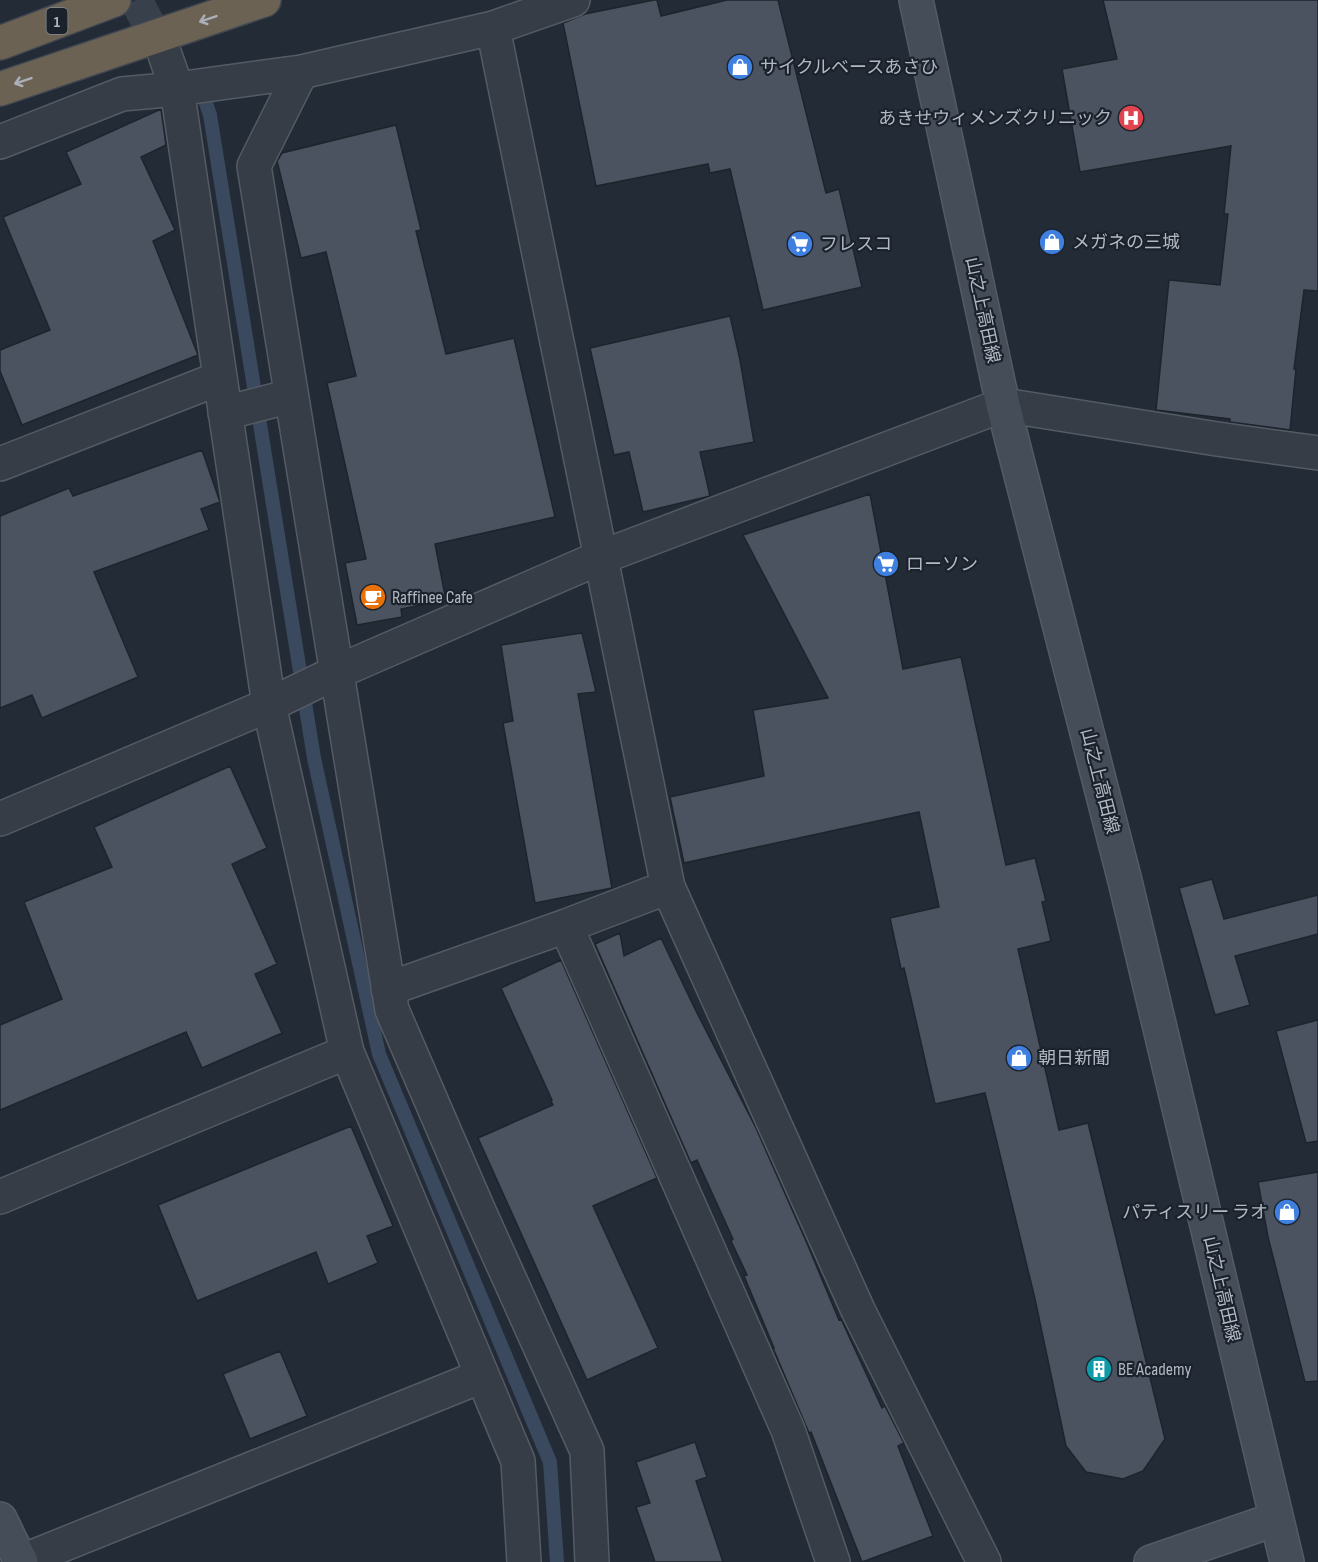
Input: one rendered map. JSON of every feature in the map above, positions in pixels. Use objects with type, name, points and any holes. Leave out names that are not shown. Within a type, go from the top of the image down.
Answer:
[{"type":"highway","name":"1","points":[[0,43],[114,0]]},
{"type":"highway","points":[[0,89],[264,0]]},
{"type":"street","points":[[0,142],[122,94],[301,72],[493,28],[573,0]]},
{"type":"street","name":"山之上高田線","points":[[916,0],[1004,405],[1128,891],[1287,1562]]},
{"type":"street","points":[[493,28],[599,558],[668,887],[858,1310],[984,1562]]},
{"type":"street","points":[[165,55],[177,89],[271,704],[347,1052],[518,1461],[524,1562]]},
{"type":"street","points":[[301,72],[254,166],[334,673],[392,1010],[478,1209],[587,1451],[592,1562]]},
{"type":"street","points":[[0,464],[220,378]]},
{"type":"street","points":[[227,412],[289,396]]},
{"type":"street","points":[[0,819],[271,704],[334,673],[599,558],[1004,405],[1318,453]]},
{"type":"street","points":[[388,989],[668,887]]},
{"type":"street","points":[[566,926],[788,1430],[833,1562]]},
{"type":"street","points":[[0,1197],[347,1052]]},
{"type":"street","points":[[0,1519],[21,1562],[482,1376]]},
{"type":"street","points":[[1151,1562],[1276,1519]]},
{"type":"building","points":[[657,0],[661,16],[727,0],[778,0],[826,193],[839,189],[862,287],[763,310],[730,169],[710,173],[708,164],[596,186],[563,23],[585,14]]},
{"type":"building","points":[[1103,0],[1318,0],[1318,291],[1304,290],[1294,369],[1296,369],[1290,430],[1230,422],[1230,419],[1156,410],[1169,280],[1220,285],[1228,214],[1224,214],[1231,146],[1080,172],[1062,69],[1117,59]]},
{"type":"building","points":[[161,109],[166,145],[141,157],[175,230],[153,241],[198,355],[22,425],[0,371],[0,350],[50,330],[3,217],[81,184],[66,152]]},
{"type":"building","points":[[396,125],[421,230],[416,231],[446,354],[514,338],[555,517],[435,544],[446,600],[401,609],[402,617],[357,625],[345,563],[366,559],[327,383],[356,376],[326,252],[301,258],[277,161],[282,153]]},
{"type":"building","points":[[730,316],[754,442],[700,452],[710,496],[643,512],[629,452],[614,455],[590,348]]},
{"type":"building","points":[[202,450],[220,502],[201,509],[209,530],[94,572],[138,677],[42,718],[32,695],[0,708],[0,516],[69,488],[73,496]]},
{"type":"building","points":[[870,494],[903,669],[961,657],[1006,865],[1035,858],[1046,901],[1042,902],[1051,941],[1018,949],[1059,1130],[1088,1123],[1165,1439],[1143,1471],[1123,1479],[1086,1472],[1066,1446],[1035,1299],[985,1093],[935,1104],[904,968],[901,969],[890,918],[939,907],[919,812],[684,863],[670,797],[764,776],[753,710],[828,698],[743,535]]},
{"type":"building","points":[[582,633],[596,692],[578,694],[612,888],[535,903],[503,723],[513,721],[501,645]]},
{"type":"building","points":[[230,766],[267,848],[232,864],[277,964],[255,974],[282,1033],[202,1068],[186,1032],[0,1110],[0,1025],[62,999],[24,902],[112,867],[94,827]]},
{"type":"building","points":[[1212,879],[1224,919],[1318,895],[1318,934],[1235,956],[1250,1005],[1215,1015],[1179,888]]},
{"type":"building","points":[[620,933],[624,956],[661,938],[756,1128],[839,1320],[841,1319],[882,1408],[885,1406],[904,1443],[898,1446],[933,1536],[862,1562],[811,1432],[809,1433],[744,1276],[747,1275],[731,1241],[733,1239],[697,1160],[691,1163],[595,944]]},
{"type":"building","points":[[561,960],[657,1178],[593,1206],[658,1348],[587,1380],[478,1138],[553,1105],[501,988]]},
{"type":"building","points":[[1318,1020],[1318,1141],[1306,1143],[1276,1031]]},
{"type":"building","points":[[351,1126],[393,1226],[367,1236],[378,1263],[328,1284],[316,1252],[197,1301],[158,1205]]},
{"type":"building","points":[[1318,1172],[1318,1381],[1305,1382],[1268,1237],[1258,1182]]},
{"type":"building","points":[[280,1351],[307,1416],[250,1439],[223,1374]]},
{"type":"building","points":[[695,1442],[707,1477],[696,1481],[723,1562],[655,1562],[636,1507],[650,1503],[636,1462]]},
{"type":"waterway","points":[[205,100],[210,115],[314,758],[379,1054],[550,1462],[557,1562]]},
{"type":"tunnel","points":[[136,0],[165,55]]},
{"type":"place","name":"サイクルベースあさひ","points":[[740,67]]},
{"type":"place","name":"あきせウィメンズクリニック","points":[[1131,118]]},
{"type":"place","name":"メガネの三城","points":[[1052,242]]},
{"type":"place","name":"フレスコ","points":[[800,244]]},
{"type":"place","name":"ローソン","points":[[886,564]]},
{"type":"place","name":"Raffinee Cafe","points":[[373,597]]},
{"type":"place","name":"朝日新聞","points":[[1019,1058]]},
{"type":"place","name":"パティスリー ラオ","points":[[1287,1212]]},
{"type":"place","name":"BE Academy","points":[[1099,1369]]}]
